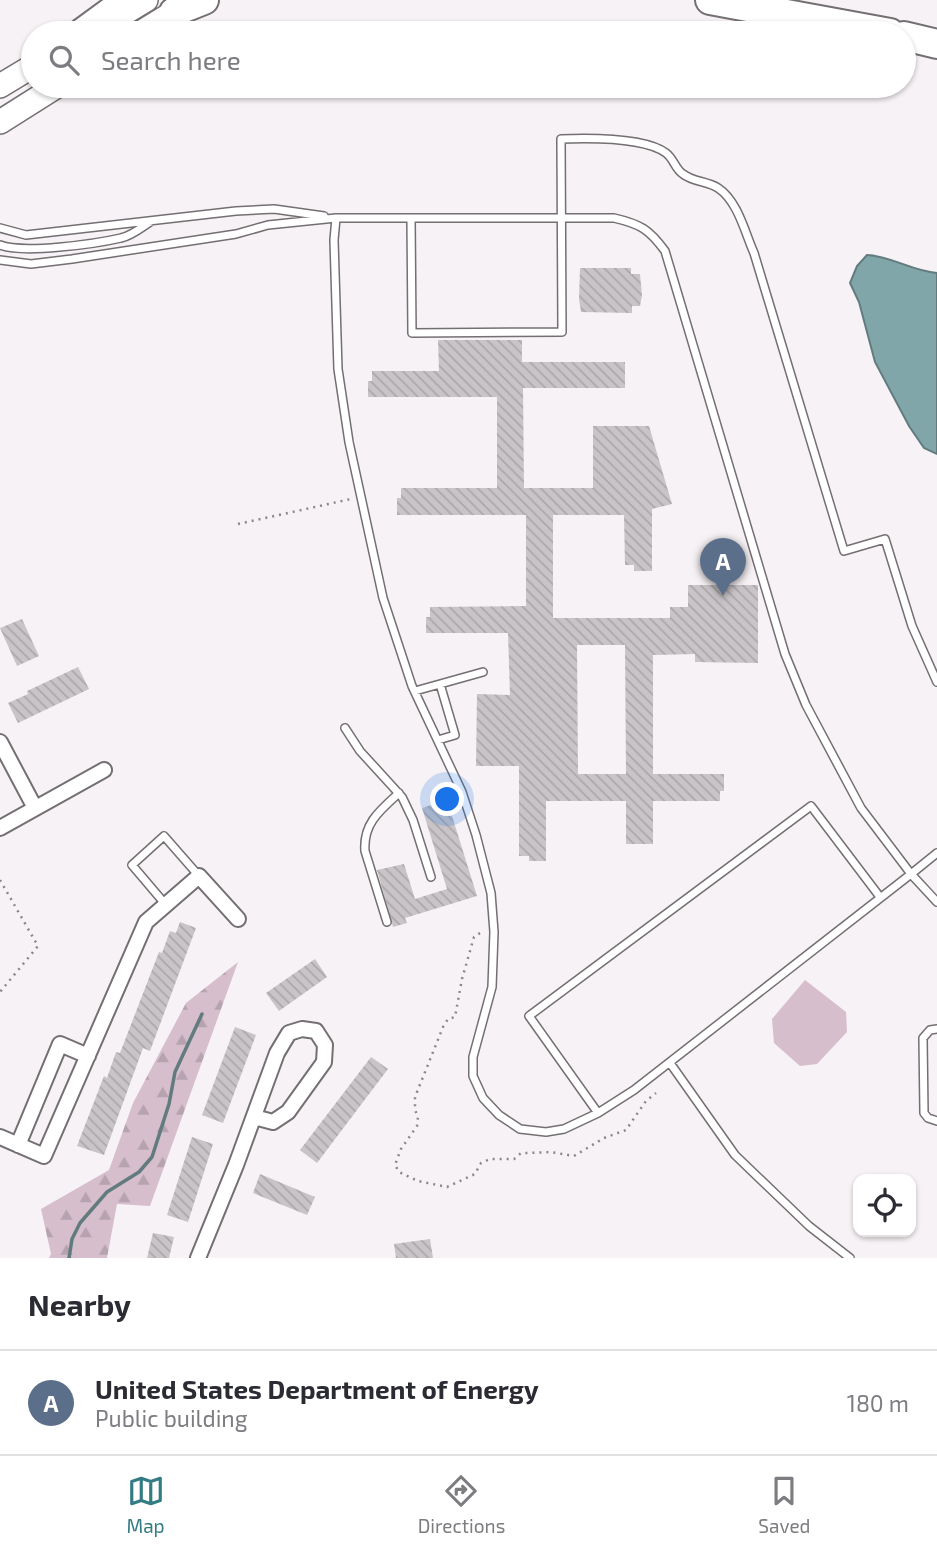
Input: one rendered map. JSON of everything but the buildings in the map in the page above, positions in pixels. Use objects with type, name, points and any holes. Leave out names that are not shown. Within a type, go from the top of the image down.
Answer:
[{"type":"highway","points":[[98,21],[127,0]]},
{"type":"highway","points":[[185,6],[204,0]]},
{"type":"highway","points":[[710,0],[825,21]]},
{"type":"highway","points":[[916,39],[937,44]]},
{"type":"main road","points":[[110,21],[146,0]]},
{"type":"main road","points":[[160,21],[185,6]]},
{"type":"main road","points":[[0,86],[21,73]]},
{"type":"main road","points":[[0,122],[38,98]]},
{"type":"street","points":[[0,742],[35,808]]},
{"type":"street","points":[[0,828],[104,770]]},
{"type":"street","points":[[0,1137],[44,1156],[146,922],[199,876],[238,919]]},
{"type":"street","points":[[198,1258],[277,1053],[289,1033],[302,1029],[316,1031],[325,1045],[324,1062],[288,1112],[273,1122],[254,1116]]},
{"type":"street","points":[[19,1145],[60,1044],[88,1056]]},
{"type":"lane","points":[[411,218],[412,333],[562,332],[561,139],[601,138],[654,148],[666,153],[682,174],[719,188],[729,198],[754,253],[844,551],[885,539],[912,626],[937,682]]},
{"type":"lane","points":[[0,228],[26,235],[274,209],[335,218]]},
{"type":"lane","points":[[335,218],[338,369],[349,442],[383,598],[415,691],[463,792],[491,893],[494,932],[492,987],[473,1057],[473,1076],[483,1098],[499,1115],[520,1129],[546,1132],[564,1129],[598,1113],[670,1063],[937,853]]},
{"type":"lane","points":[[0,260],[31,264],[72,259],[236,234],[268,225],[335,218],[614,218],[638,223],[655,237],[665,251],[785,654],[806,705],[861,808],[911,874],[937,902]]},
{"type":"lane","points":[[0,245],[19,250],[34,250],[124,238],[154,220]]},
{"type":"lane","points":[[415,691],[483,672]]},
{"type":"lane","points":[[438,740],[455,735],[440,684]]},
{"type":"lane","points":[[345,728],[360,751],[399,793],[413,820],[431,877]]},
{"type":"lane","points":[[387,922],[365,851],[365,840],[372,820],[399,793]]},
{"type":"lane","points":[[598,1113],[529,1016],[811,806],[880,897]]},
{"type":"lane","points":[[166,905],[132,864],[163,836],[199,876]]},
{"type":"lane","points":[[937,1029],[926,1033],[923,1038],[923,1065],[924,1113],[928,1118],[937,1121]]},
{"type":"lane","points":[[670,1063],[735,1155],[809,1226],[850,1258]]},
{"type":"path","points":[[238,524],[360,497]]},
{"type":"path","points":[[0,880],[38,946],[0,992]]},
{"type":"green space","points":[[238,962],[150,1206],[117,1204],[107,1258],[49,1258],[51,1254],[41,1209],[109,1170],[133,1103],[186,1003]]},
{"type":"green space","points":[[805,980],[846,1012],[847,1032],[817,1064],[800,1066],[774,1043],[772,1019]]},
{"type":"water","points":[[867,255],[937,273],[937,454],[924,448],[909,426],[875,362],[859,302],[850,283],[857,266]]},
{"type":"waterway","points":[[69,1258],[72,1239],[80,1223],[107,1192],[139,1172],[152,1157],[169,1104],[175,1072],[202,1014]]},
{"type":"place","name":"United States Department of Energy","points":[[723,596]]}]
